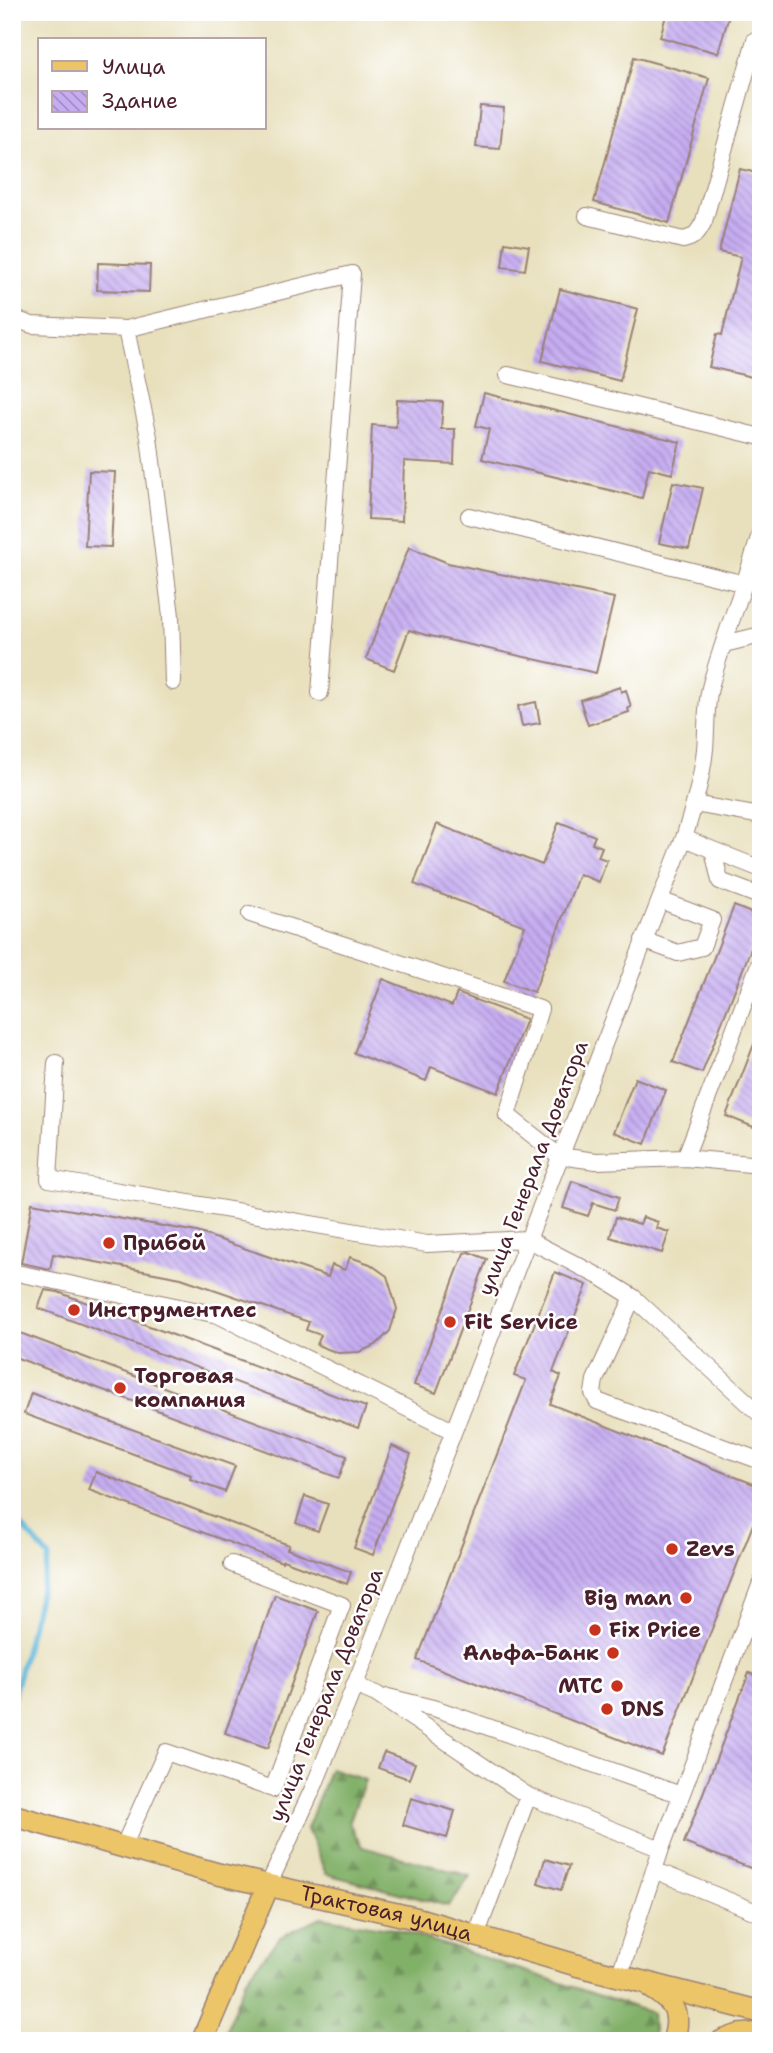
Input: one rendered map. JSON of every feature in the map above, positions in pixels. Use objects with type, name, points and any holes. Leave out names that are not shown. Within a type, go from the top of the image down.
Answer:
[{"type":"main road","name":"Трактовая улица","points":[[12,1815],[122,1847],[268,1885],[419,1919],[619,1977],[761,2012]]},
{"type":"main road","points":[[202,2041],[268,1885]]},
{"type":"main road","points":[[641,1981],[664,1996],[673,2006],[677,2020],[673,2041]]},
{"type":"main road","points":[[722,2041],[739,2035],[761,2033]]},
{"type":"street","points":[[587,216],[683,240],[690,239],[698,232],[704,221],[755,40],[761,37]]},
{"type":"street","points":[[12,318],[32,325],[126,329],[352,274],[320,693]]},
{"type":"street","points":[[126,329],[149,437],[171,616],[173,682]]},
{"type":"street","points":[[508,375],[761,437]]},
{"type":"street","points":[[469,516],[745,584]]},
{"type":"street","name":"улица Генерала Доватора","points":[[268,1885],[314,1786],[684,838],[695,804],[705,750],[710,686],[761,530]]},
{"type":"street","points":[[724,644],[761,635]]},
{"type":"street","points":[[695,804],[761,816]]},
{"type":"street","points":[[684,838],[761,869]]},
{"type":"street","points":[[713,850],[720,881],[757,895],[761,886]]},
{"type":"street","points":[[643,940],[678,953],[702,947],[712,920],[660,900]]},
{"type":"street","points":[[250,914],[540,1009],[506,1115],[559,1156],[596,1161],[685,1158],[761,1165]]},
{"type":"street","points":[[685,1158],[761,959]]},
{"type":"street","points":[[56,1063],[49,1179],[427,1244],[527,1240],[604,1279],[633,1297],[761,1415]]},
{"type":"street","points":[[12,1272],[218,1315],[453,1431]]},
{"type":"street","points":[[633,1297],[595,1380],[593,1393],[597,1401],[761,1461]]},
{"type":"street","points":[[122,1847],[166,1752],[273,1789],[342,1605],[232,1564]]},
{"type":"street","points":[[619,1977],[660,1849],[761,1583]]},
{"type":"street","points":[[354,1685],[376,1694],[437,1709],[681,1795]]},
{"type":"street","points":[[376,1694],[528,1797],[660,1849]]},
{"type":"street","points":[[476,1936],[528,1797]]},
{"type":"street","points":[[654,1870],[761,1914]]},
{"type":"green space","points":[[330,1768],[365,1780],[349,1823],[362,1847],[470,1876],[449,1906],[326,1874],[307,1829]]},
{"type":"green space","points":[[321,1917],[400,1930],[652,2013],[653,2034],[648,2041],[222,2041],[245,1980],[280,1937]]},
{"type":"building","points":[[667,12],[715,12],[729,16],[718,53],[660,37]]},
{"type":"building","points":[[634,57],[709,78],[669,223],[594,202]]},
{"type":"building","points":[[480,106],[504,108],[500,149],[476,147]]},
{"type":"building","points":[[740,169],[761,174],[761,339],[752,377],[709,367],[717,334],[722,335],[741,257],[719,252]]},
{"type":"building","points":[[505,242],[529,246],[525,270],[502,267]]},
{"type":"building","points":[[98,263],[150,265],[149,292],[97,290]]},
{"type":"building","points":[[560,289],[638,309],[620,381],[542,361]]},
{"type":"building","points":[[484,393],[680,442],[672,474],[649,468],[642,498],[482,459],[489,429],[476,426]]},
{"type":"building","points":[[397,400],[443,402],[441,429],[455,429],[454,464],[404,461],[402,521],[368,519],[372,425],[396,427]]},
{"type":"building","points":[[89,471],[115,472],[111,547],[85,546]]},
{"type":"building","points":[[673,482],[703,488],[689,549],[659,543]]},
{"type":"building","points":[[409,547],[448,563],[614,598],[596,673],[409,630],[394,670],[366,659]]},
{"type":"building","points":[[620,687],[621,692],[626,690],[631,707],[628,708],[629,712],[588,725],[580,700]]},
{"type":"building","points":[[536,702],[540,723],[522,726],[518,706]]},
{"type":"building","points":[[559,822],[595,836],[592,843],[602,847],[598,857],[607,860],[599,882],[579,874],[534,992],[504,981],[525,926],[414,884],[437,824],[542,865]]},
{"type":"building","points":[[734,906],[761,917],[761,923],[702,1073],[673,1062]]},
{"type":"building","points":[[383,979],[452,1006],[457,993],[526,1019],[498,1093],[431,1067],[426,1081],[354,1053]]},
{"type":"building","points":[[761,1029],[761,1130],[726,1116]]},
{"type":"building","points":[[635,1078],[666,1090],[645,1144],[614,1132]]},
{"type":"building","points":[[572,1181],[619,1197],[615,1210],[593,1203],[588,1216],[563,1208]]},
{"type":"building","points":[[32,1203],[197,1232],[328,1277],[332,1265],[345,1270],[350,1257],[370,1264],[387,1276],[397,1309],[390,1331],[376,1345],[359,1352],[338,1353],[317,1345],[321,1335],[306,1330],[309,1322],[181,1278],[53,1254],[50,1269],[21,1263]]},
{"type":"building","points":[[616,1217],[640,1224],[643,1217],[658,1222],[656,1228],[669,1232],[662,1253],[610,1237]]},
{"type":"building","name":"Fit Service","points":[[469,1252],[487,1259],[436,1393],[414,1385],[464,1253]]},
{"type":"building","points":[[555,1272],[587,1285],[553,1372],[561,1376],[550,1404],[761,1487],[761,1504],[662,1756],[417,1660],[526,1380],[514,1376]]},
{"type":"building","points":[[45,1290],[58,1292],[366,1407],[358,1428],[38,1308]]},
{"type":"building","points":[[12,1330],[347,1456],[339,1478],[12,1356]]},
{"type":"building","points":[[31,1393],[235,1466],[225,1492],[190,1479],[191,1475],[24,1414]]},
{"type":"building","points":[[392,1446],[411,1454],[373,1555],[354,1548]]},
{"type":"building","points":[[96,1472],[289,1545],[287,1549],[351,1572],[347,1584],[89,1490]]},
{"type":"building","points":[[305,1496],[328,1504],[318,1531],[296,1523]]},
{"type":"building","points":[[275,1595],[318,1611],[268,1748],[225,1733]]},
{"type":"building","points":[[749,1673],[761,1677],[761,1872],[684,1843]]},
{"type":"building","points":[[384,1752],[415,1763],[409,1779],[378,1768]]},
{"type":"building","points":[[411,1798],[455,1811],[447,1838],[403,1825]]},
{"type":"building","points":[[545,1859],[569,1866],[561,1890],[538,1883]]},
{"type":"waterway","points":[[12,1515],[49,1557],[12,1703]]},
{"type":"place","name":"Прибой","points":[[109,1243]]},
{"type":"place","name":"Инструментлес","points":[[74,1310]]},
{"type":"place","name":"Fit Service","points":[[450,1322]]},
{"type":"place","name":"Торговая компания","points":[[120,1388]]},
{"type":"place","name":"Zevs","points":[[672,1549]]},
{"type":"place","name":"Big man","points":[[686,1598]]},
{"type":"place","name":"Fix Price","points":[[595,1630]]},
{"type":"place","name":"Альфа-Банк","points":[[613,1653]]},
{"type":"place","name":"МТС","points":[[617,1686]]},
{"type":"place","name":"DNS","points":[[607,1709]]}]
